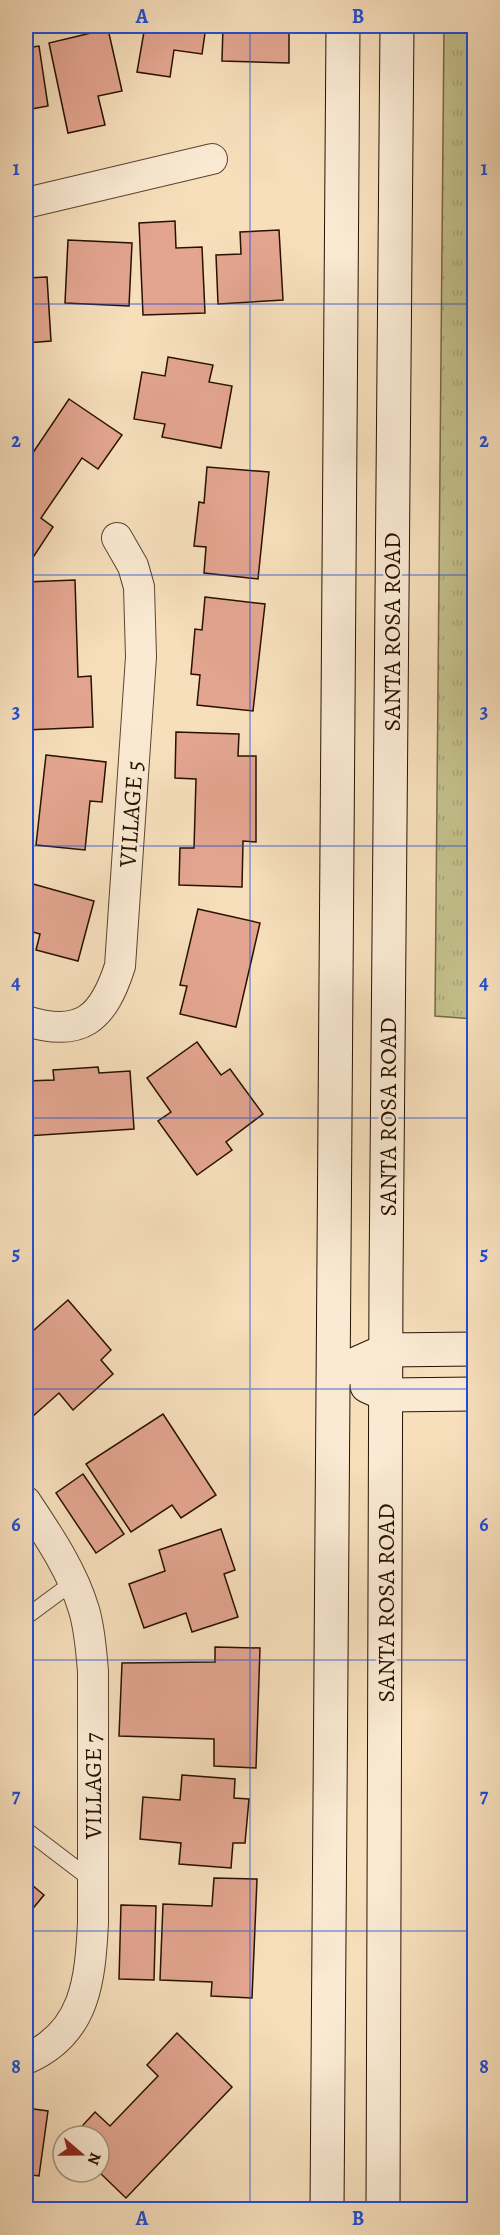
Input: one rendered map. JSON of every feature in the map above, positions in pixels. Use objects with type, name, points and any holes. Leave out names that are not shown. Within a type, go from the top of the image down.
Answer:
[{"type":"main road","points":[[327,2210],[335,1373],[343,26]]},
{"type":"main road","name":"SANTA ROSA ROAD","points":[[383,2210],[397,26]]},
{"type":"main road","points":[[335,1373],[387,1350],[474,1349]]},
{"type":"main road","points":[[335,1373],[387,1395],[474,1394]]},
{"type":"street","points":[[26,203],[212,159]]},
{"type":"street","name":"VILLAGE 5","points":[[26,1021],[63,1029],[83,1023],[98,1011],[112,990],[120,966],[141,657],[139,587],[133,566],[117,538]]},
{"type":"street","name":"VILLAGE 7","points":[[26,1502],[72,1582],[84,1608],[93,1671],[91,1964],[82,2005],[59,2037],[26,2059]]},
{"type":"lane","points":[[26,1617],[72,1582]]},
{"type":"lane","points":[[26,1830],[93,1881]]},
{"type":"green space","points":[[444,26],[474,26],[474,1019],[435,1016]]},
{"type":"building","points":[[145,26],[206,26],[202,54],[174,50],[170,77],[137,72]]},
{"type":"building","points":[[223,26],[289,26],[289,63],[222,61]]},
{"type":"building","points":[[108,29],[122,91],[98,96],[105,125],[68,133],[49,43]]},
{"type":"building","points":[[39,46],[48,106],[26,110],[26,48]]},
{"type":"building","points":[[175,221],[176,248],[202,247],[205,313],[143,315],[139,223]]},
{"type":"building","points":[[279,230],[283,300],[218,304],[216,255],[241,254],[240,232]]},
{"type":"building","points":[[68,240],[132,243],[129,306],[65,303]]},
{"type":"building","points":[[47,277],[51,341],[26,343],[26,278]]},
{"type":"building","points":[[168,357],[213,365],[209,382],[232,386],[221,448],[162,437],[165,424],[134,419],[142,372],[165,376]]},
{"type":"building","points":[[69,399],[122,435],[98,469],[82,458],[41,518],[53,527],[32,559],[26,555],[26,463]]},
{"type":"building","points":[[207,467],[269,472],[258,579],[204,573],[206,547],[194,546],[199,502],[204,503]]},
{"type":"building","points":[[75,580],[78,677],[91,676],[93,727],[26,730],[26,582]]},
{"type":"building","points":[[205,597],[265,604],[253,711],[197,705],[200,675],[191,674],[195,629],[202,630]]},
{"type":"building","points":[[176,732],[239,734],[238,756],[256,756],[256,842],[243,841],[242,887],[179,885],[180,848],[194,848],[196,779],[175,778]]},
{"type":"building","points":[[46,755],[106,762],[102,802],[90,801],[85,850],[36,845]]},
{"type":"building","points":[[26,882],[94,901],[78,961],[36,950],[40,934],[26,930]]},
{"type":"building","points":[[198,909],[260,923],[236,1027],[180,1014],[187,986],[180,985]]},
{"type":"building","points":[[197,1042],[221,1075],[230,1069],[263,1114],[226,1142],[232,1150],[197,1175],[158,1121],[171,1112],[147,1078]]},
{"type":"building","points":[[98,1067],[99,1073],[130,1071],[134,1129],[26,1136],[26,1081],[54,1080],[53,1070]]},
{"type":"building","points":[[68,1300],[111,1350],[101,1360],[113,1374],[73,1410],[59,1393],[32,1417],[26,1410],[26,1361],[30,1357],[26,1352],[26,1337]]},
{"type":"building","points":[[163,1414],[216,1495],[181,1518],[172,1505],[131,1532],[86,1464]]},
{"type":"building","points":[[83,1474],[124,1534],[96,1553],[56,1493]]},
{"type":"building","points":[[221,1529],[235,1570],[224,1574],[238,1617],[192,1632],[186,1613],[144,1628],[129,1584],[165,1571],[159,1550]]},
{"type":"building","points":[[215,1647],[260,1648],[256,1768],[214,1766],[214,1739],[119,1736],[122,1663],[215,1662]]},
{"type":"building","points":[[182,1775],[235,1779],[234,1798],[249,1799],[245,1843],[233,1843],[231,1868],[179,1864],[181,1843],[140,1839],[143,1797],[180,1800]]},
{"type":"building","points":[[214,1878],[257,1879],[252,1998],[211,1996],[212,1982],[160,1980],[163,1904],[212,1906]]},
{"type":"building","points":[[26,1880],[44,1895],[26,1917]]},
{"type":"building","points":[[121,1905],[156,1906],[154,1980],[119,1979]]},
{"type":"building","points":[[177,2033],[232,2087],[126,2198],[111,2184],[111,2125],[158,2076],[147,2065]]},
{"type":"building","points":[[26,2108],[48,2111],[39,2176],[26,2174]]},
{"type":"building","points":[[95,2112],[108,2124],[84,2124]]}]
